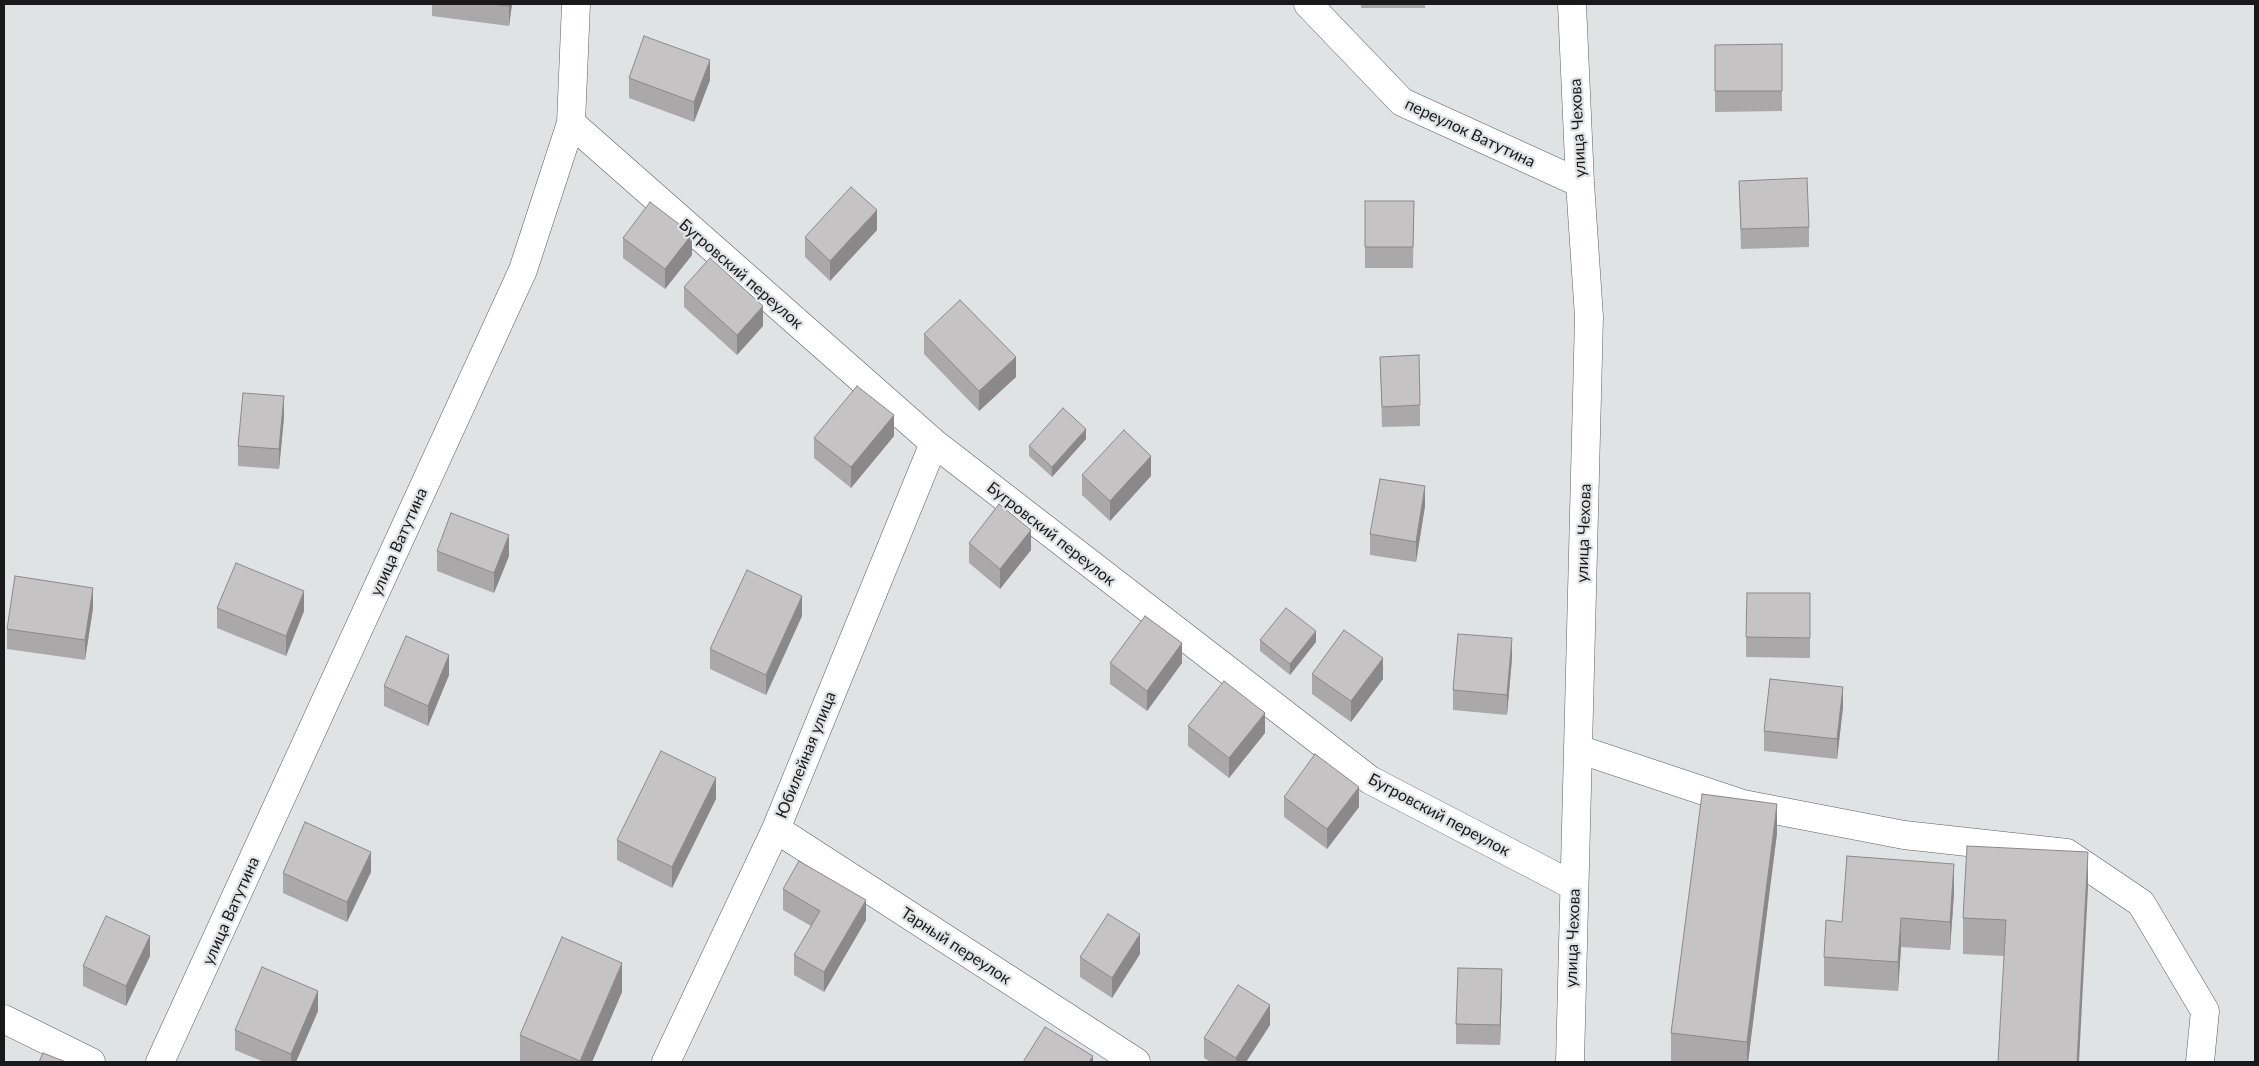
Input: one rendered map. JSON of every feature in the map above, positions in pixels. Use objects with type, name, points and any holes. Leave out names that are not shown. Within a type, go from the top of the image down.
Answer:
[{"type":"street","name":"улица Ватутина","points":[[169,1060],[523,270],[571,123],[576,4]]},
{"type":"street","name":"переулок Ватутина","points":[[1308,4],[1402,102],[1580,183]]},
{"type":"street","name":"улица Чехова","points":[[1570,1062],[1589,317],[1580,183],[1572,4]]},
{"type":"street","name":"Бугровский переулок","points":[[571,123],[934,444],[1370,780],[1574,886]]},
{"type":"street","name":"Юбилейная улица","points":[[666,1062],[776,829],[934,444]]},
{"type":"street","points":[[1578,749],[1743,804],[1904,834],[2067,853],[2141,903],[2205,1011],[2200,1062]]},
{"type":"street","name":"Тарный переулок","points":[[776,829],[1136,1062]]},
{"type":"street","points":[[4,1019],[92,1062]]},
{"type":"building","points":[[493,4],[509,4],[509,6]]},
{"type":"building","points":[[644,36],[710,60],[694,102],[629,78]]},
{"type":"building","points":[[1782,44],[1782,91],[1715,91],[1715,45]]},
{"type":"building","points":[[1807,178],[1809,227],[1741,229],[1739,181]]},
{"type":"building","points":[[851,187],[877,210],[830,261],[805,237]]},
{"type":"building","points":[[1365,201],[1414,201],[1413,247],[1365,247]]},
{"type":"building","points":[[650,202],[692,234],[665,269],[623,238]]},
{"type":"building","points":[[710,258],[763,306],[737,335],[684,287]]},
{"type":"building","points":[[960,300],[1016,357],[979,391],[924,334]]},
{"type":"building","points":[[1419,355],[1420,405],[1382,407],[1380,357]]},
{"type":"building","points":[[857,386],[894,415],[851,467],[814,438]]},
{"type":"building","points":[[243,393],[284,396],[279,449],[238,446]]},
{"type":"building","points":[[1063,408],[1086,429],[1052,467],[1029,446]]},
{"type":"building","points":[[1124,430],[1151,456],[1110,501],[1082,475]]},
{"type":"building","points":[[1380,479],[1425,486],[1416,542],[1370,534]]},
{"type":"building","points":[[999,504],[1031,530],[1000,569],[969,543]]},
{"type":"building","points":[[451,513],[509,535],[494,573],[437,551]]},
{"type":"building","points":[[236,563],[304,591],[286,636],[217,608]]},
{"type":"building","points":[[747,570],[802,596],[766,675],[710,649]]},
{"type":"building","points":[[15,576],[93,588],[85,640],[7,629]]},
{"type":"building","points":[[1747,593],[1810,593],[1810,638],[1746,637]]},
{"type":"building","points":[[1286,608],[1316,631],[1290,664],[1260,640]]},
{"type":"building","points":[[1145,616],[1182,643],[1147,691],[1110,663]]},
{"type":"building","points":[[1344,630],[1383,658],[1351,701],[1312,674]]},
{"type":"building","points":[[1458,634],[1512,638],[1507,695],[1453,690]]},
{"type":"building","points":[[406,636],[449,655],[428,706],[384,686]]},
{"type":"building","points":[[1770,679],[1843,687],[1837,739],[1764,731]]},
{"type":"building","points":[[1224,681],[1265,713],[1229,758],[1188,726]]},
{"type":"building","points":[[661,751],[716,778],[672,867],[617,840]]},
{"type":"building","points":[[1315,754],[1359,787],[1327,829],[1284,797]]},
{"type":"building","points":[[1702,794],[1777,804],[1747,1042],[1671,1033]]},
{"type":"building","points":[[305,822],[371,852],[347,902],[283,873]]},
{"type":"building","points":[[1967,846],[2088,852],[2077,1062],[1998,1062],[2006,920],[1963,918]]},
{"type":"building","points":[[1847,856],[1954,864],[1950,922],[1901,918],[1898,962],[1824,957],[1826,920],[1842,922]]},
{"type":"building","points":[[799,861],[866,900],[824,972],[794,955],[820,911],[783,889]]},
{"type":"building","points":[[1108,914],[1140,934],[1112,978],[1080,957]]},
{"type":"building","points":[[106,916],[150,936],[126,986],[83,966]]},
{"type":"building","points":[[562,937],[622,963],[580,1061],[520,1035]]},
{"type":"building","points":[[262,967],[318,991],[291,1054],[235,1030]]},
{"type":"building","points":[[1458,968],[1502,969],[1500,1025],[1456,1024]]},
{"type":"building","points":[[1238,985],[1270,1005],[1236,1058],[1204,1038]]},
{"type":"building","points":[[1045,1027],[1093,1056],[1089,1062],[1023,1062]]},
{"type":"building","points":[[43,1053],[66,1062],[39,1062]]}]
